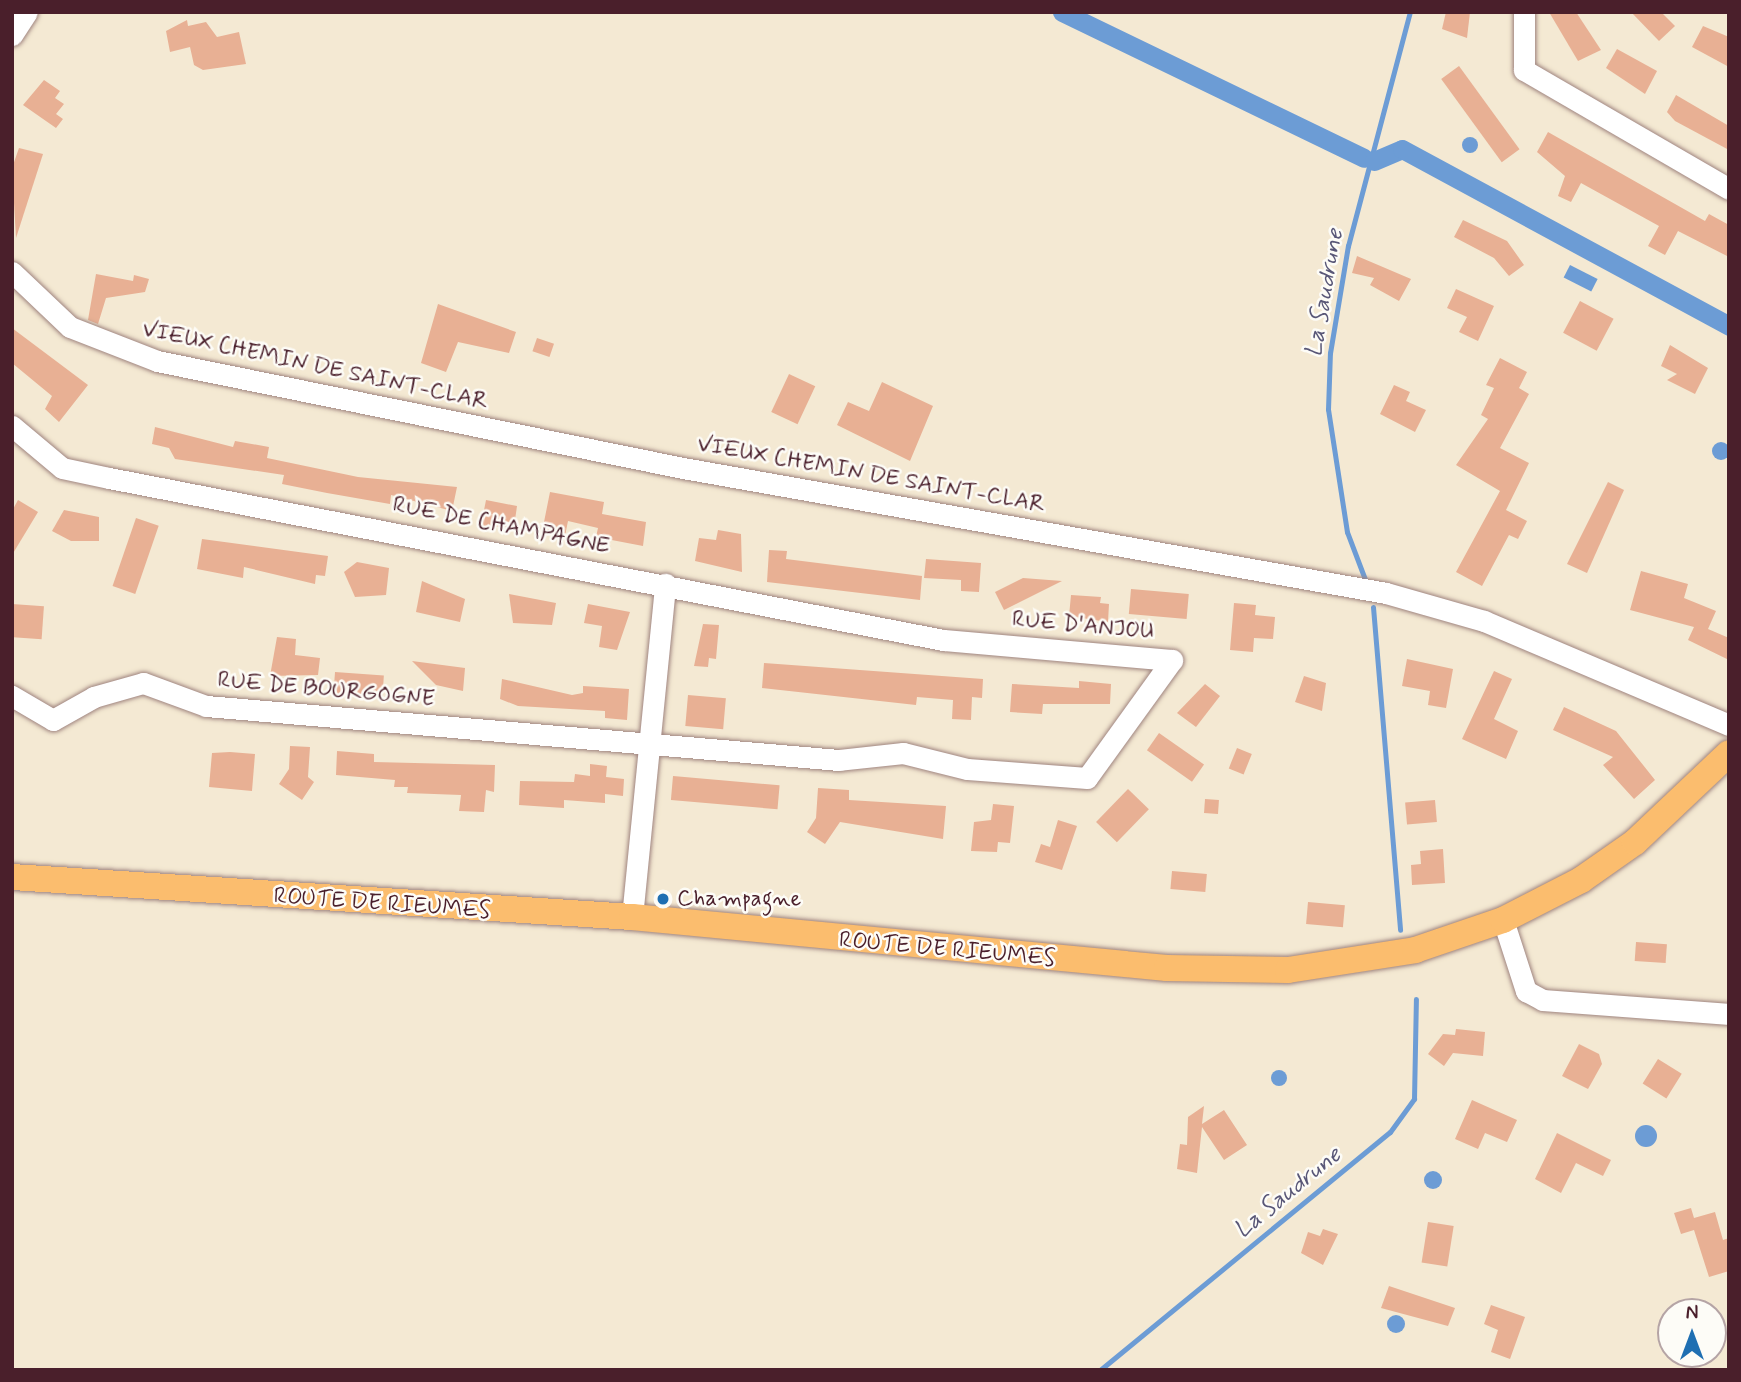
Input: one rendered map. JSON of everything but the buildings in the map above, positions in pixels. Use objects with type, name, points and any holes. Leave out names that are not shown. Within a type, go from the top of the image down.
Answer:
[{"type":"main road","name":"ROUTE DE RIEUMES","points":[[12,877],[632,917],[919,949],[1227,971],[1364,961],[1503,920],[1581,880],[1635,842],[1729,753]]},
{"type":"main road","name":"ROUTE DE RIEUMES","points":[[12,867],[104,883]]},
{"type":"street","points":[[12,35],[27,12]]},
{"type":"street","points":[[1524,12],[1524,70],[1729,189]]},
{"type":"street","name":"VIEUX CHEMIN DE SAINT-CLAR","points":[[12,272],[70,327],[157,361],[683,468],[1386,593],[1484,621],[1729,725]]},
{"type":"street","name":"RUE DE CHAMPAGNE","points":[[12,426],[62,468],[665,584]]},
{"type":"street","points":[[632,917],[653,746],[665,584]]},
{"type":"street","name":"RUE D'ANJOU","points":[[653,746],[839,760],[903,753],[967,769],[1087,778],[1172,660],[943,640],[665,584]]},
{"type":"street","name":"RUE DE BOURGOGNE","points":[[12,696],[53,720],[94,696],[143,682],[206,706],[653,746]]},
{"type":"street","points":[[1503,920],[1526,991],[1544,1000],[1729,1014]]},
{"type":"water","points":[[1470,137],[1478,145],[1470,153],[1462,145]]},
{"type":"water","points":[[1570,265],[1598,279],[1591,292],[1564,277]]},
{"type":"water","points":[[1717,442],[1725,442],[1730,451],[1728,458],[1717,460],[1712,455],[1712,447]]},
{"type":"water","points":[[1276,1070],[1282,1070],[1287,1078],[1285,1084],[1276,1086],[1271,1081],[1271,1075]]},
{"type":"water","points":[[1646,1125],[1656,1132],[1657,1136],[1650,1146],[1646,1147],[1636,1140],[1635,1136],[1642,1126]]},
{"type":"water","points":[[1433,1171],[1439,1174],[1442,1180],[1439,1186],[1433,1189],[1427,1186],[1424,1180],[1427,1174]]},
{"type":"water","points":[[1396,1315],[1402,1318],[1405,1324],[1402,1330],[1396,1333],[1390,1330],[1387,1324],[1390,1318]]},
{"type":"waterway","points":[[1062,12],[1364,158]]},
{"type":"waterway","name":"La Saudrune","points":[[1366,582],[1347,532],[1328,409],[1330,353],[1348,246],[1410,12]]},
{"type":"waterway","points":[[1374,161],[1402,149],[1729,326]]},
{"type":"waterway","name":"La Saudrune","points":[[1373,607],[1400,930]]},
{"type":"waterway","name":"La Saudrune","points":[[1100,1370],[1390,1132],[1414,1099],[1416,999]]},
{"type":"place","name":"Champagne","points":[[663,899]]}]
